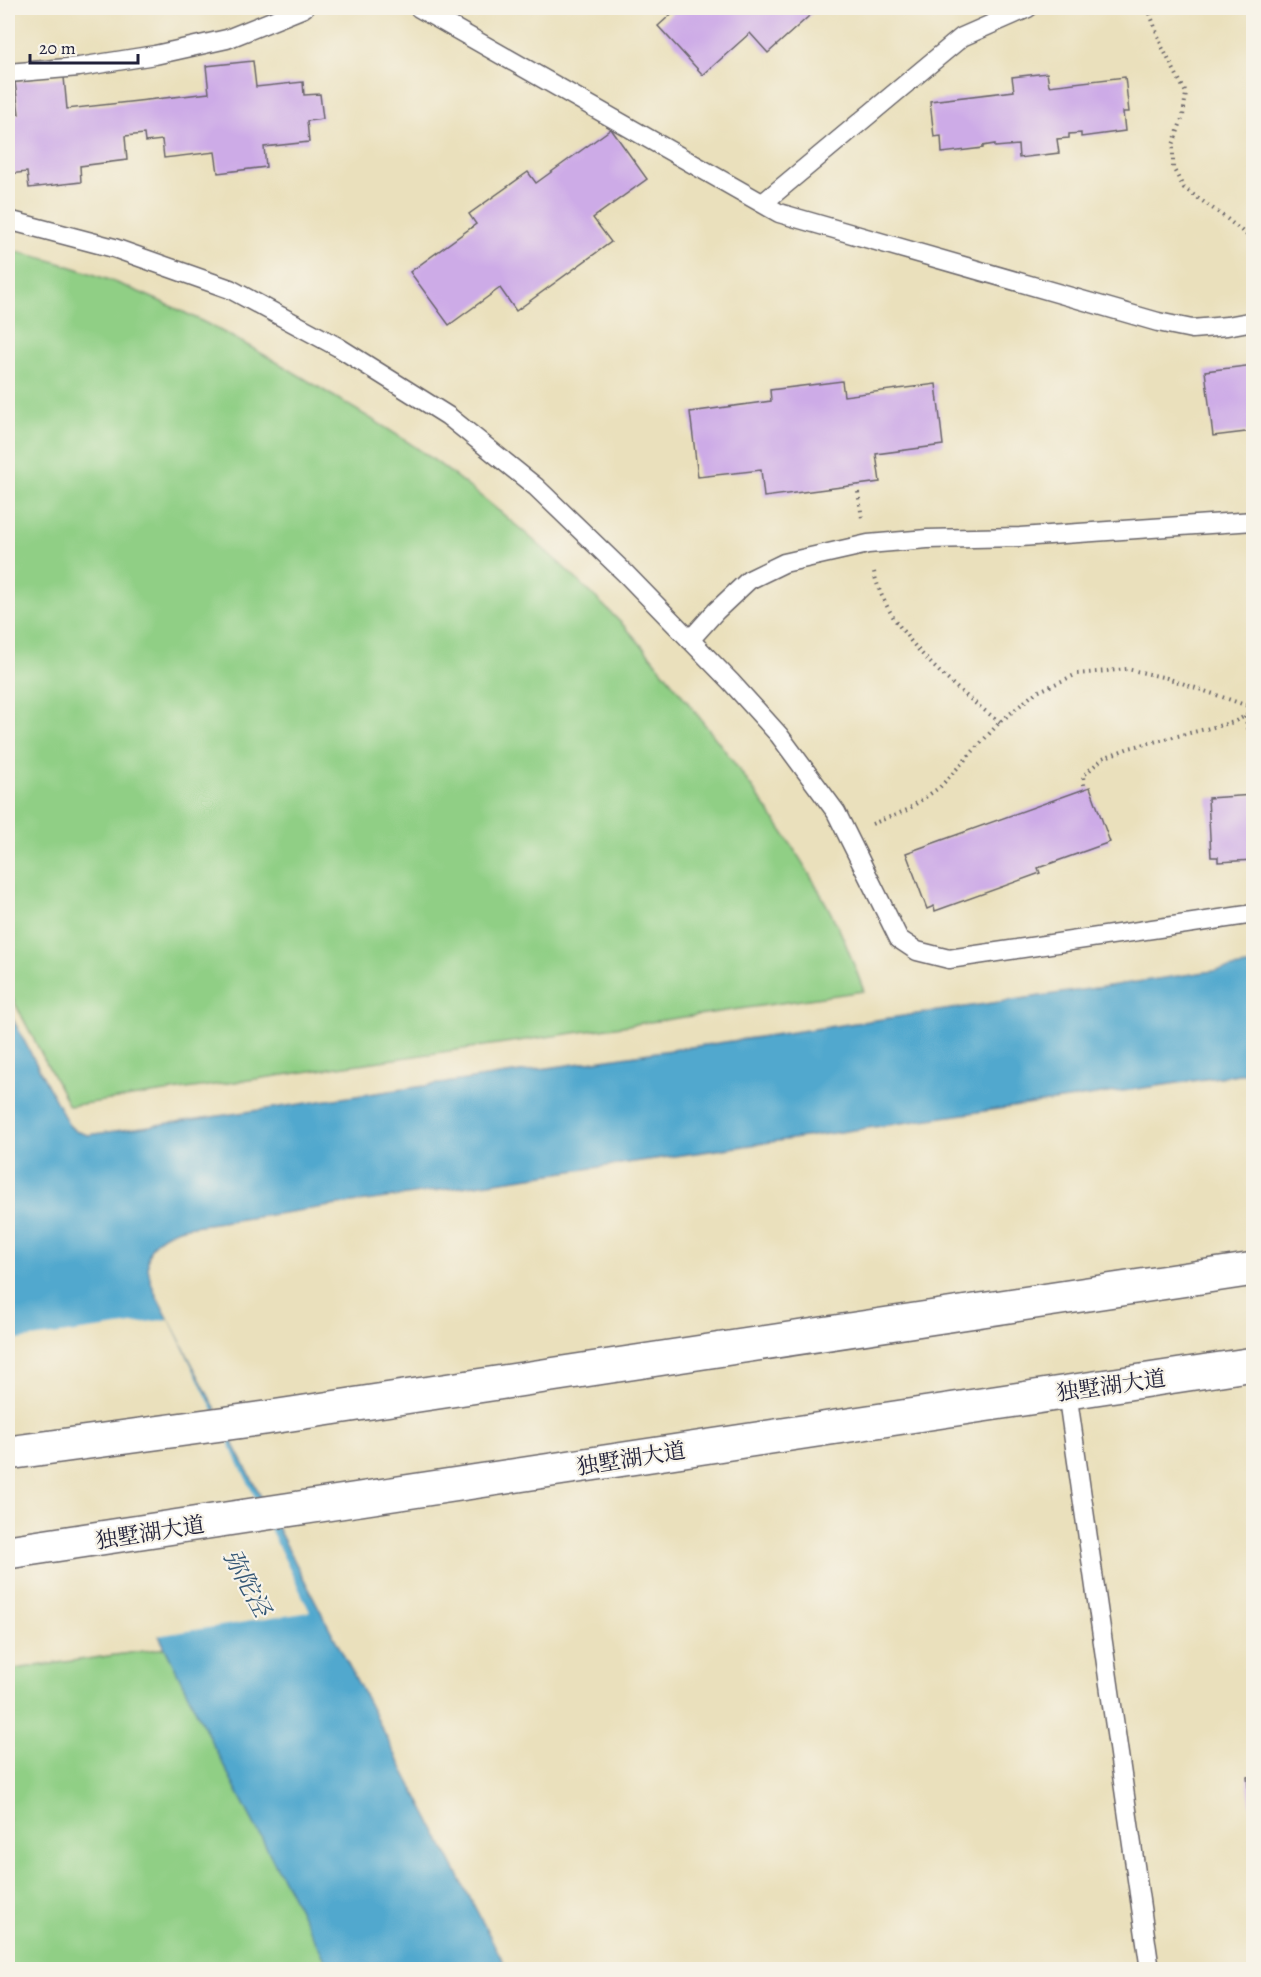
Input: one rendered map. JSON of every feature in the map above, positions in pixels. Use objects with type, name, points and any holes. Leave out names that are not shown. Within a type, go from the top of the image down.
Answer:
[{"type":"main road","points":[[8,1453],[265,1418],[1254,1269]]},
{"type":"main road","name":"独墅湖大道","points":[[8,1552],[1254,1364]]},
{"type":"lane","points":[[8,73],[90,65],[155,55],[227,39],[304,8]]},
{"type":"lane","points":[[419,8],[779,213],[1158,322],[1192,329],[1254,321]]},
{"type":"lane","points":[[763,203],[962,37],[1028,8]]},
{"type":"lane","points":[[8,220],[114,248],[230,289],[338,347],[448,416],[536,487],[626,574],[779,735],[836,812],[899,939],[917,951],[949,958],[1254,914]]},
{"type":"lane","points":[[690,640],[749,580],[784,563],[868,544],[927,539],[1020,537],[1254,521]]},
{"type":"lane","points":[[1067,1392],[1150,1970]]},
{"type":"path","points":[[1148,8],[1162,47],[1186,93],[1183,116],[1173,144],[1173,168],[1184,189],[1254,241]]},
{"type":"path","points":[[858,492],[877,586],[896,623],[919,651],[973,703],[1000,722]]},
{"type":"path","points":[[846,832],[907,810],[940,787],[1000,722],[1035,693],[1077,674],[1127,669],[1167,678],[1254,708],[1234,722],[1139,746],[1103,758],[1083,776],[1084,785]]},
{"type":"path","points":[[1245,716],[1254,753]]},
{"type":"green space","points":[[8,250],[53,261],[130,288],[231,336],[406,441],[437,462],[520,528],[564,567],[627,629],[723,748],[771,814],[815,883],[840,931],[864,991],[69,1106],[8,990]]},
{"type":"green space","points":[[165,1648],[330,1969],[8,1969],[8,1670]]},
{"type":"water","name":"弥陀泾","points":[[1253,965],[1253,1072],[187,1227],[163,1236],[155,1243],[150,1250],[148,1270],[156,1295],[507,1969],[330,1969],[213,1745],[8,1330],[8,1010],[68,1124],[75,1131],[88,1135]]},
{"type":"pier","points":[[169,1319],[310,1612],[156,1636],[10,1341]]},
{"type":"building","points":[[678,8],[818,8],[768,53],[750,33],[703,75],[658,26]]},
{"type":"building","points":[[253,61],[256,87],[303,82],[304,95],[320,94],[323,119],[307,121],[309,142],[264,147],[266,167],[218,173],[215,152],[164,158],[162,140],[145,142],[144,134],[125,136],[127,160],[80,166],[81,182],[29,188],[27,172],[8,174],[8,115],[19,114],[15,82],[64,77],[67,109],[209,93],[206,66]]},
{"type":"building","points":[[1047,73],[1049,86],[1125,77],[1129,112],[1123,112],[1125,131],[1081,137],[1081,133],[1069,134],[1069,138],[1057,139],[1059,153],[1019,158],[1018,145],[995,147],[995,144],[983,146],[983,148],[942,153],[941,136],[934,137],[930,101],[1014,91],[1012,77]]},
{"type":"building","points":[[611,129],[647,179],[593,218],[611,242],[516,311],[500,288],[449,325],[410,272],[476,224],[469,214],[528,172],[536,183]]},
{"type":"building","points":[[1254,365],[1254,431],[1213,436],[1205,371]]},
{"type":"building","points":[[842,381],[844,396],[936,384],[943,445],[876,454],[880,482],[764,497],[761,470],[698,477],[690,412],[771,401],[770,390]]},
{"type":"building","points":[[1090,787],[1110,842],[1038,868],[1040,873],[935,911],[934,906],[927,909],[906,853]]},
{"type":"building","points":[[1254,795],[1254,860],[1218,862],[1218,857],[1211,857],[1208,798]]},
{"type":"building","points":[[1254,1775],[1254,1816],[1252,1816],[1247,1777]]}]
